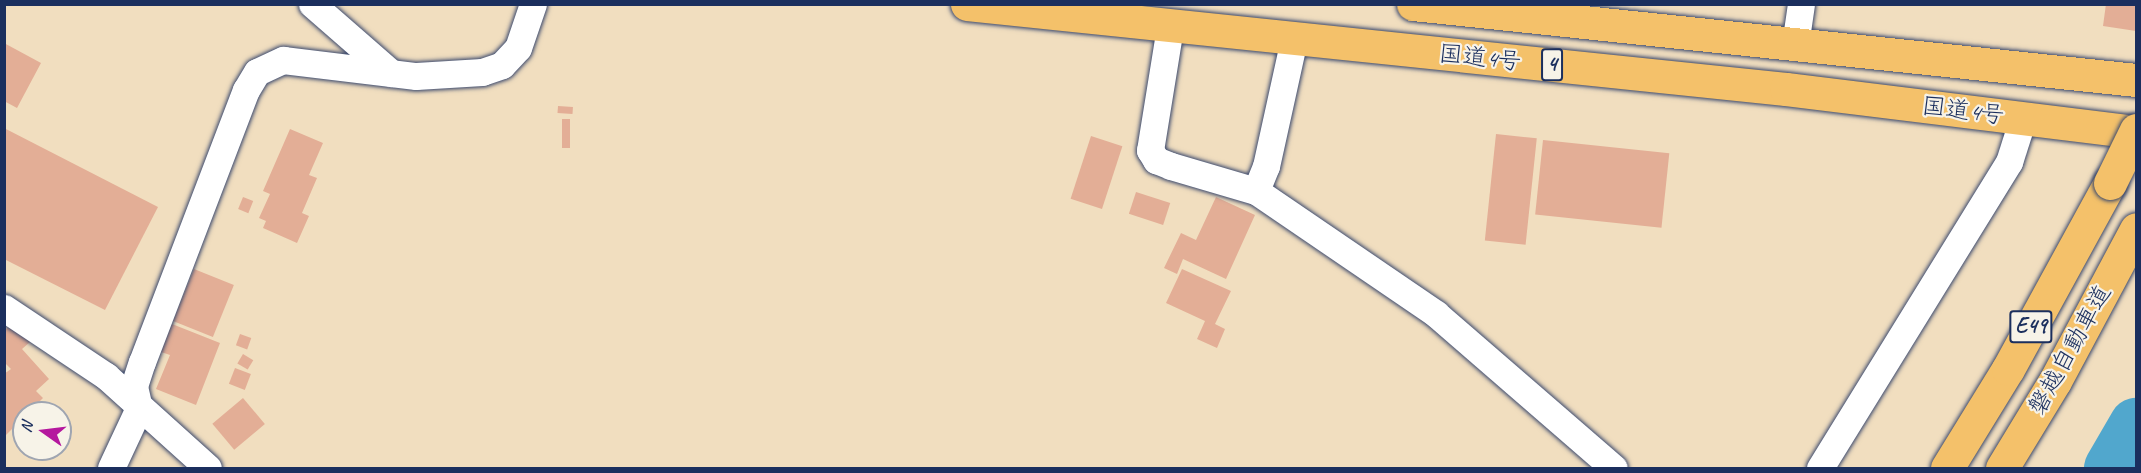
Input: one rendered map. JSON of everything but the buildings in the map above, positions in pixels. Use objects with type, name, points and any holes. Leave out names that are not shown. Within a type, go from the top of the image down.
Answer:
[{"type":"highway","name":"国道4号","points":[[967,4],[1170,27],[1786,89],[2136,131]]},
{"type":"highway","name":"国道4号","points":[[1413,4],[2136,80]]},
{"type":"highway","name":"磐越自動車道","points":[[1947,468],[2008,369],[2136,131]]},
{"type":"highway","name":"磐越自動車道","points":[[2002,468],[2055,381],[2136,229]]},
{"type":"street","points":[[312,4],[391,74]]},
{"type":"street","points":[[111,468],[139,408],[134,386],[142,362],[252,79],[265,65],[283,60],[391,74],[458,76],[493,69],[518,48],[533,4]]},
{"type":"street","points":[[1795,45],[1801,4]]},
{"type":"street","points":[[1170,27],[1150,150],[1156,160],[1256,191],[1436,314],[1614,468]]},
{"type":"street","points":[[1256,191],[1266,166],[1294,39]]},
{"type":"street","points":[[1821,468],[2009,162],[2023,118]]},
{"type":"street","points":[[4,308],[106,376],[208,468]]},
{"type":"waterway","points":[[2111,468],[2136,425]]}]
